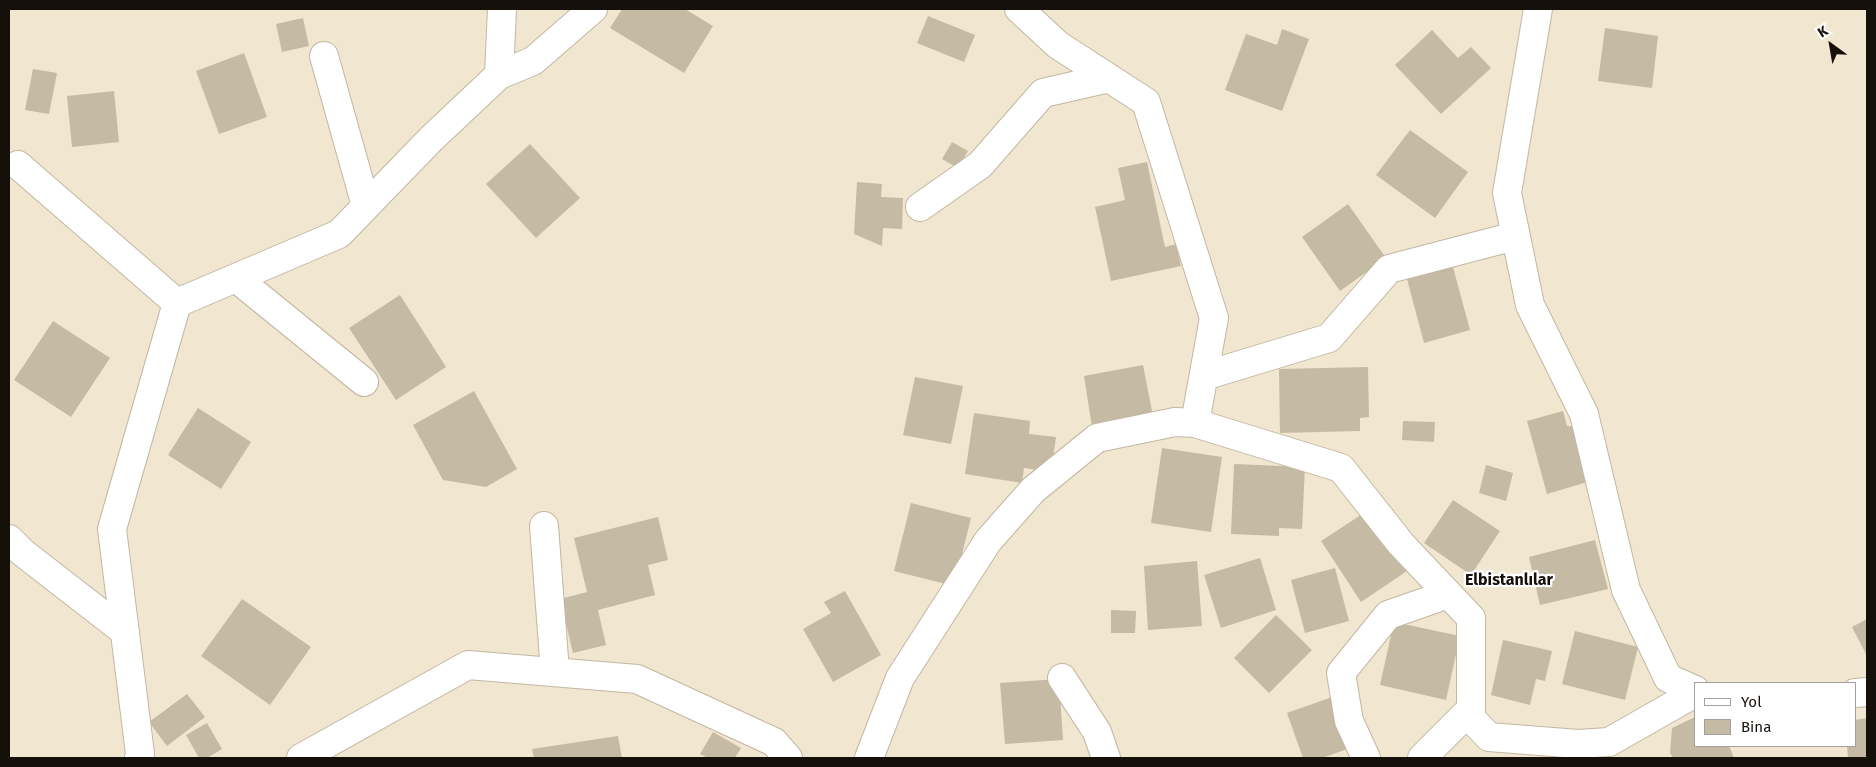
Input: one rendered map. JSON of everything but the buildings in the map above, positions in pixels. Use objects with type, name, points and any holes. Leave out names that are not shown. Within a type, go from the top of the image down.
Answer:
[{"type":"lane","points":[[499,74],[502,9]]},
{"type":"lane","points":[[177,303],[339,234],[431,139],[499,74],[533,61],[593,9]]},
{"type":"lane","points":[[1019,9],[1058,45],[1146,102],[1214,318],[1195,423]]},
{"type":"lane","points":[[1538,9],[1507,193],[1530,305],[1584,414],[1626,590],[1668,678],[1694,691]]},
{"type":"lane","points":[[324,56],[366,206]]},
{"type":"lane","points":[[920,207],[980,165],[1043,93],[1109,78]]},
{"type":"lane","points":[[18,165],[177,303]]},
{"type":"lane","points":[[1204,376],[1329,338],[1389,269],[1516,236]]},
{"type":"lane","points":[[236,278],[364,382]]},
{"type":"lane","points":[[139,758],[112,529],[177,303]]},
{"type":"lane","points":[[869,758],[900,678],[988,542],[1033,490],[1097,438],[1175,422],[1195,423],[1341,468],[1401,544],[1471,618],[1471,709],[1422,758]]},
{"type":"lane","points":[[544,526],[555,672]]},
{"type":"lane","points":[[9,539],[22,552],[125,632]]},
{"type":"lane","points":[[1366,758],[1349,721],[1341,673],[1388,615],[1448,594]]},
{"type":"lane","points":[[301,758],[468,665],[637,679],[774,742],[788,758]]},
{"type":"lane","points":[[1062,678],[1097,732],[1106,758]]},
{"type":"lane","points":[[1467,714],[1489,737],[1578,744],[1611,750],[1694,693]]},
{"type":"district","name":"Elbistanlılar","points":[[1509,581]]}]
